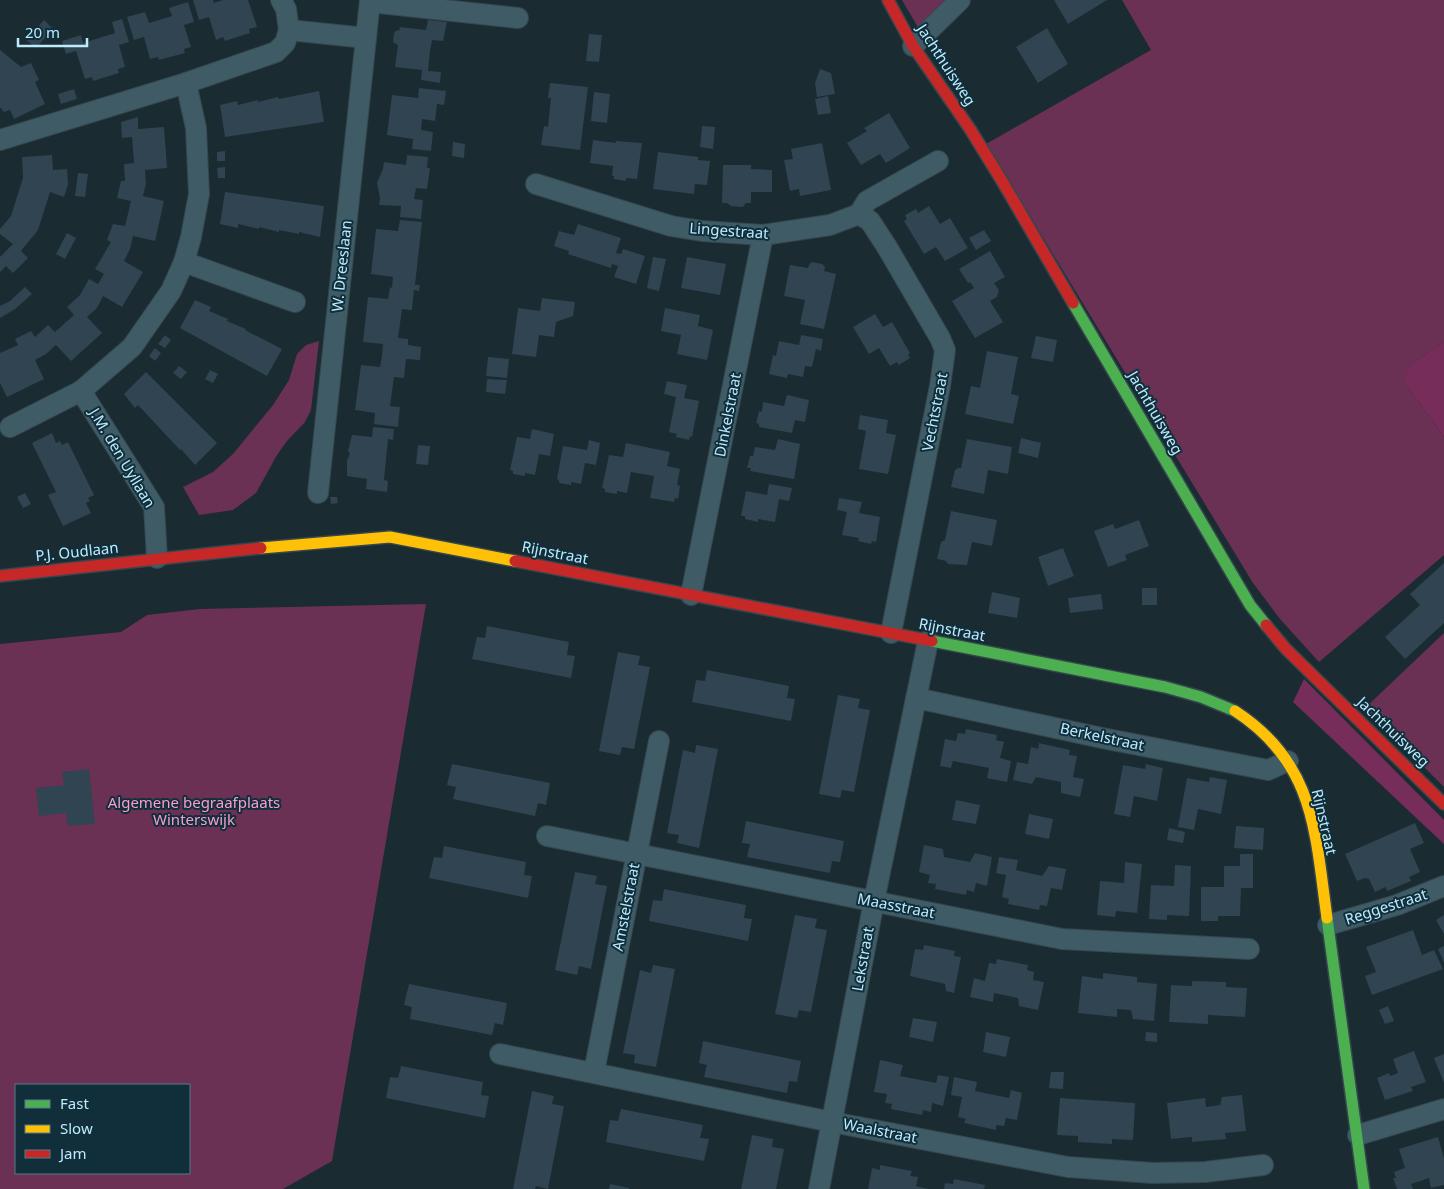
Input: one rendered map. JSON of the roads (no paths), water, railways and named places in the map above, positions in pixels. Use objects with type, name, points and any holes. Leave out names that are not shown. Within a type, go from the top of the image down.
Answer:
[{"type":"street","points":[[0,140],[186,83],[276,52],[285,43],[290,30],[286,9],[281,0]]},
{"type":"street","name":"Jachthuisweg","points":[[888,0],[913,46],[1002,180],[1250,605],[1286,649],[1444,804]]},
{"type":"street","points":[[913,46],[960,0]]},
{"type":"street","name":"W. Dreeslaan","points":[[318,494],[370,1],[518,18]]},
{"type":"street","points":[[290,30],[366,38]]},
{"type":"street","name":"J.M. den Uyllaan","points":[[10,427],[81,391],[132,348],[171,291],[184,262],[199,194],[196,128],[186,83]]},
{"type":"street","name":"Lingestraat","points":[[536,184],[671,226],[702,231],[764,235],[830,225],[860,214],[867,202],[938,162]]},
{"type":"street","name":"Vechtstraat","points":[[860,214],[870,221],[887,247],[940,338],[945,350],[940,386],[891,633]]},
{"type":"street","name":"Dinkelstraat","points":[[690,595],[764,235]]},
{"type":"street","points":[[184,262],[295,302]]},
{"type":"street","name":"J.M. den Uyllaan","points":[[81,391],[154,507],[158,558]]},
{"type":"street","name":"Rijnstraat","points":[[158,558],[390,537],[1114,676],[1178,690],[1223,706],[1246,719],[1266,736],[1288,761],[1304,792],[1314,832],[1358,1134],[1364,1189]]},
{"type":"street","name":"P.J. Oudlaan","points":[[0,576],[158,558]]},
{"type":"street","name":"Lekstraat","points":[[819,1189],[874,901],[928,641]]},
{"type":"street","name":"Berkelstraat","points":[[916,698],[1102,738],[1268,770],[1288,761]]},
{"type":"street","name":"Amstelstraat","points":[[594,1072],[658,741]]},
{"type":"street","name":"Maasstraat","points":[[547,836],[1062,939],[1249,949]]},
{"type":"street","name":"Reggestraat","points":[[1328,925],[1397,906],[1444,886]]},
{"type":"street","name":"Waalstraat","points":[[500,1054],[832,1122],[1068,1167],[1153,1173],[1204,1172],[1263,1165]]},
{"type":"street","points":[[1358,1134],[1444,1109]]},
{"type":"park label","name":"Algemene begraafplaats Winterswijk","points":[[194,812]]}]
